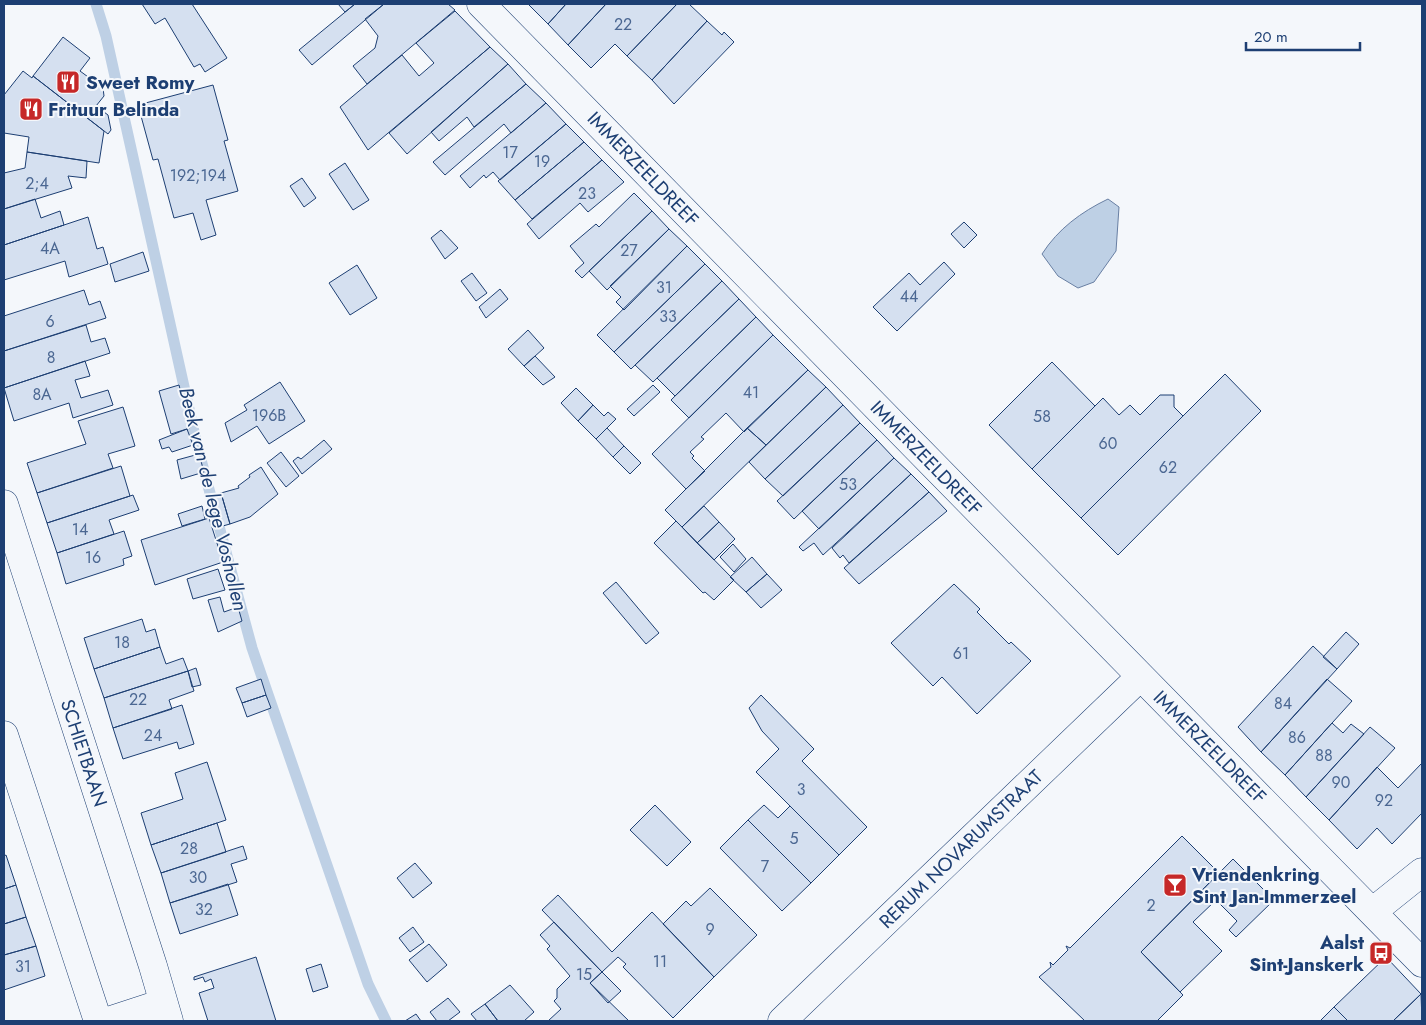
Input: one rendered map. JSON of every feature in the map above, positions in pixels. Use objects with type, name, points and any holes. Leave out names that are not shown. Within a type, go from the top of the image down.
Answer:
[{"type":"street","name":"IMMERZEELDREEF","points":[[481,4],[1422,964]]},
{"type":"street","name":"SCHIETBAAN","points":[[4,504],[153,966],[166,1012],[108,1021]]},
{"type":"street","name":"RERUM NOVARUMSTRAAT","points":[[782,1021],[1140,677]]},
{"type":"street","points":[[4,735],[98,1021]]},
{"type":"street","points":[[1372,912],[1422,872]]},
{"type":"water","points":[[1108,199],[1119,207],[1116,251],[1094,282],[1078,288],[1058,276],[1042,254],[1055,237],[1071,222]]},
{"type":"building","points":[[142,4],[192,4],[227,58],[205,72],[200,64],[194,67],[165,18],[155,24]]},
{"type":"building","points":[[338,4],[355,4],[345,12]]},
{"type":"building","points":[[355,4],[384,4],[312,65],[299,50]]},
{"type":"building","points":[[384,4],[448,4],[455,10],[367,84],[353,66],[375,48],[378,36],[365,19]]},
{"type":"building","points":[[528,4],[566,4],[548,24]]},
{"type":"building","points":[[566,4],[606,4],[568,45],[548,24]]},
{"type":"building","points":[[606,4],[677,4],[627,56],[615,44],[591,68],[568,45]]},
{"type":"building","points":[[677,4],[689,4],[707,21],[652,80],[627,56]]},
{"type":"building","points":[[455,11],[490,47],[368,150],[340,107],[402,55],[419,76],[434,63],[416,43]]},
{"type":"building","points":[[707,21],[722,35],[724,32],[734,42],[674,104],[652,80]]},
{"type":"building","name":"Sweet Romy","points":[[63,37],[90,58],[80,71],[103,88],[104,96],[96,106],[108,115],[111,130],[108,134],[33,76]]},
{"type":"building","points":[[490,47],[508,64],[407,154],[389,133]]},
{"type":"building","points":[[508,64],[526,84],[474,127],[467,117],[439,141],[431,132]]},
{"type":"building","points":[[23,71],[32,78],[33,76],[104,131],[99,163],[27,152],[29,137],[4,133],[4,95]]},
{"type":"building","points":[[526,84],[546,103],[511,133],[504,124],[445,175],[433,162]]},
{"type":"building","points":[[213,85],[228,140],[224,141],[238,191],[206,200],[216,235],[201,240],[193,213],[174,218],[158,159],[153,160],[138,105]]},
{"type":"building","points":[[546,103],[566,124],[500,180],[493,172],[486,178],[484,175],[470,188],[460,176]]},
{"type":"building","points":[[566,124],[584,142],[515,200],[498,181]]},
{"type":"building","points":[[584,142],[602,160],[532,219],[515,200]]},
{"type":"building","points":[[27,152],[87,161],[86,178],[68,176],[72,188],[4,209],[4,173],[25,168]]},
{"type":"building","points":[[602,160],[624,182],[588,212],[580,203],[539,239],[527,224]]},
{"type":"building","points":[[345,163],[369,200],[353,210],[329,174]]},
{"type":"building","points":[[302,178],[316,198],[304,207],[290,186]]},
{"type":"building","points":[[634,193],[652,211],[582,278],[575,271],[584,263],[570,246],[596,224],[599,227]]},
{"type":"building","points":[[35,199],[41,218],[60,211],[64,225],[4,245],[4,209]]},
{"type":"building","points":[[652,211],[669,229],[607,290],[589,271]]},
{"type":"building","points":[[88,217],[97,249],[103,247],[108,264],[69,277],[65,261],[4,280],[4,245]]},
{"type":"building","points":[[964,222],[977,235],[964,248],[951,234]]},
{"type":"building","points":[[669,229],[687,246],[624,310],[616,302],[621,297],[610,286]]},
{"type":"building","points":[[441,230],[458,248],[445,259],[431,238]]},
{"type":"building","points":[[687,246],[705,264],[614,352],[597,335]]},
{"type":"building","points":[[143,252],[149,271],[115,282],[110,264]]},
{"type":"building","points":[[944,262],[955,274],[897,331],[873,307],[909,273],[920,285]]},
{"type":"building","points":[[705,264],[722,281],[631,369],[614,352]]},
{"type":"building","points":[[357,265],[377,298],[350,315],[329,283]]},
{"type":"building","points":[[472,273],[487,293],[476,301],[461,281]]},
{"type":"building","points":[[722,281],[739,299],[653,382],[635,365]]},
{"type":"building","points":[[500,289],[508,299],[486,318],[479,307]]},
{"type":"building","points":[[84,290],[89,305],[100,301],[106,318],[4,351],[4,316]]},
{"type":"building","points":[[739,299],[756,317],[675,396],[657,378]]},
{"type":"building","points":[[756,317],[773,335],[689,418],[671,400]]},
{"type":"building","points":[[86,325],[91,342],[105,338],[110,353],[4,388],[4,351]]},
{"type":"building","points":[[528,330],[544,348],[524,366],[508,349]]},
{"type":"building","points":[[773,335],[808,370],[744,432],[726,413],[701,437],[704,439],[690,452],[694,456],[692,458],[705,471],[686,489],[652,454]]},
{"type":"building","points":[[535,356],[555,377],[543,385],[524,366]]},
{"type":"building","points":[[85,361],[90,376],[75,380],[81,398],[108,390],[113,405],[73,418],[69,403],[14,421],[4,388]]},
{"type":"building","points":[[1052,362],[1095,406],[1032,469],[989,425]]},
{"type":"building","points":[[808,370],[826,387],[766,445],[747,428]]},
{"type":"building","points":[[1225,374],[1261,411],[1118,555],[1081,518]]},
{"type":"building","points":[[280,382],[305,421],[269,444],[257,426],[231,442],[225,423],[247,410],[244,405]]},
{"type":"building","points":[[179,385],[190,428],[171,434],[159,391]]},
{"type":"building","points":[[653,385],[660,392],[634,416],[627,409]]},
{"type":"building","points":[[826,387],[843,405],[765,479],[749,462]]},
{"type":"building","points":[[576,388],[593,405],[578,421],[561,403]]},
{"type":"building","points":[[1160,395],[1174,395],[1174,407],[1183,416],[1081,518],[1032,469],[1103,398],[1119,415],[1130,405],[1140,415]]},
{"type":"building","points":[[593,405],[604,416],[608,412],[616,419],[596,439],[578,421]]},
{"type":"building","points":[[843,405],[860,423],[783,496],[765,479]]},
{"type":"building","points":[[123,407],[135,446],[108,454],[113,468],[37,493],[27,463],[86,444],[78,421]]},
{"type":"building","points":[[860,423],[877,440],[794,519],[777,501]]},
{"type":"building","points":[[607,428],[624,446],[613,457],[596,439]]},
{"type":"building","points":[[747,428],[766,445],[682,527],[665,510]]},
{"type":"building","points":[[187,429],[193,445],[172,452],[169,447],[162,449],[159,440]]},
{"type":"building","points":[[324,440],[332,449],[302,474],[293,461],[298,457],[301,459]]},
{"type":"building","points":[[877,440],[894,458],[819,529],[802,511]]},
{"type":"building","points":[[624,446],[641,463],[630,474],[613,457]]},
{"type":"building","points":[[281,452],[299,476],[286,487],[267,463]]},
{"type":"building","points":[[199,454],[204,472],[181,479],[177,460]]},
{"type":"building","points":[[894,458],[911,474],[823,555],[814,543],[803,551],[799,547]]},
{"type":"building","points":[[121,466],[130,496],[47,523],[37,493]]},
{"type":"building","points":[[261,467],[278,494],[250,517],[230,524],[221,493],[239,488],[238,486],[250,477],[249,475]]},
{"type":"building","points":[[911,474],[929,492],[849,563],[843,555],[840,558],[832,548]]},
{"type":"building","points":[[929,492],[947,511],[859,584],[844,568]]},
{"type":"building","points":[[221,493],[230,524],[219,527],[212,496]]},
{"type":"building","points":[[133,495],[139,510],[109,520],[114,534],[57,553],[47,523]]},
{"type":"building","points":[[202,506],[205,519],[182,526],[178,514]]},
{"type":"building","points":[[704,506],[719,522],[697,543],[682,527]]},
{"type":"building","points":[[209,518],[223,562],[155,585],[141,540]]},
{"type":"building","points":[[676,521],[734,580],[714,600],[705,592],[703,593],[654,543]]},
{"type":"building","points":[[719,522],[735,539],[714,560],[697,543]]},
{"type":"building","points":[[124,531],[132,556],[123,559],[124,565],[66,584],[57,553]]},
{"type":"building","points":[[733,544],[746,559],[734,572],[720,557]]},
{"type":"building","points":[[752,557],[767,574],[746,592],[730,577]]},
{"type":"building","points":[[218,569],[225,590],[193,599],[187,579]]},
{"type":"building","points":[[767,574],[782,590],[761,608],[746,592]]},
{"type":"building","points":[[616,582],[659,633],[646,644],[603,593]]},
{"type":"building","points":[[954,584],[980,609],[977,612],[1009,644],[1011,642],[1031,661],[977,714],[942,677],[933,686],[891,643]]},
{"type":"building","points":[[220,597],[224,612],[238,607],[242,621],[218,632],[208,600]]},
{"type":"building","points":[[142,619],[146,632],[155,629],[160,647],[94,669],[84,638]]},
{"type":"building","points":[[1346,632],[1359,644],[1337,669],[1323,657]]},
{"type":"building","points":[[1313,646],[1337,669],[1261,752],[1238,727]]},
{"type":"building","points":[[160,647],[166,664],[183,658],[188,671],[104,698],[94,669]]},
{"type":"building","points":[[196,668],[201,685],[192,687],[188,671]]},
{"type":"building","points":[[188,671],[194,691],[169,700],[172,709],[113,728],[104,698]]},
{"type":"building","points":[[261,679],[266,695],[242,703],[236,688]]},
{"type":"building","points":[[1327,679],[1352,701],[1285,775],[1261,752]]},
{"type":"building","points":[[266,695],[271,708],[247,717],[242,703]]},
{"type":"building","points":[[761,695],[814,749],[802,761],[867,827],[839,855],[756,772],[779,749],[762,731],[749,708]]},
{"type":"building","points":[[182,705],[194,744],[179,749],[177,742],[123,759],[113,728]]},
{"type":"building","points":[[1332,723],[1343,733],[1351,724],[1364,734],[1306,797],[1285,775]]},
{"type":"building","points":[[1370,727],[1395,748],[1329,820],[1306,797]]},
{"type":"building","points":[[207,762],[226,820],[151,845],[141,813],[183,799],[175,773]]},
{"type":"building","points":[[1422,763],[1422,813],[1392,844],[1377,828],[1357,849],[1329,820],[1377,767],[1398,788]]},
{"type":"building","points":[[655,805],[691,842],[667,866],[630,830]]},
{"type":"building","points":[[764,805],[778,818],[790,806],[839,855],[811,883],[748,820]]},
{"type":"building","points":[[748,820],[811,883],[782,911],[720,848]]},
{"type":"building","points":[[217,823],[226,852],[161,873],[151,845]]},
{"type":"building","points":[[1182,836],[1219,873],[1141,952],[1183,995],[1157,1021],[1085,1021],[1039,977],[1051,967],[1050,962],[1053,965],[1068,950],[1066,946],[1070,948]]},
{"type":"building","points":[[243,846],[247,859],[231,864],[237,882],[170,903],[161,873]]},
{"type":"building","points":[[6,855],[16,885],[4,889],[4,856]]},
{"type":"building","points":[[1233,859],[1274,900],[1236,937],[1229,930],[1237,921],[1216,900],[1193,922],[1222,951],[1180,992],[1141,952]]},
{"type":"building","points":[[415,863],[432,883],[413,898],[397,878]]},
{"type":"building","points":[[228,884],[238,915],[180,934],[170,903]]},
{"type":"building","points":[[16,885],[26,917],[4,924],[4,889]]},
{"type":"building","points":[[710,888],[757,935],[714,977],[663,924],[686,901],[691,906]]},
{"type":"building","points":[[558,895],[612,952],[652,912],[714,977],[673,1018],[623,967],[626,964],[618,957],[602,972],[542,910]]},
{"type":"building","points":[[26,917],[36,946],[4,955],[4,924]]},
{"type":"building","points":[[554,922],[602,972],[590,983],[629,1021],[548,1021],[561,1009],[554,1001],[557,998],[557,989],[570,976],[547,949],[550,946],[540,935]]},
{"type":"building","points":[[413,927],[424,942],[410,952],[399,938]]},
{"type":"building","points":[[429,944],[447,965],[427,982],[409,960]]},
{"type":"building","points":[[36,946],[45,976],[4,990],[4,955]]},
{"type":"building","points":[[256,957],[276,1021],[208,1021],[199,993],[214,988],[211,979],[205,982],[203,977],[194,980],[194,977]]},
{"type":"building","points":[[1386,957],[1421,994],[1393,1021],[1348,1021],[1334,1007]]},
{"type":"building","points":[[321,964],[328,987],[313,992],[306,969]]},
{"type":"building","points":[[602,972],[621,991],[608,1003],[590,983]]},
{"type":"building","points":[[510,985],[534,1012],[524,1021],[498,1021],[485,1004]]},
{"type":"building","points":[[1421,994],[1422,1021],[1393,1021]]},
{"type":"building","points":[[448,998],[460,1012],[448,1021],[437,1021],[430,1012]]},
{"type":"building","points":[[485,1004],[498,1021],[477,1021],[471,1014]]},
{"type":"building","points":[[1334,1007],[1348,1021],[1320,1021]]},
{"type":"building","points":[[416,1014],[421,1021],[405,1021]]},
{"type":"waterway","name":"Beek van de lege Voshollen","points":[[96,4],[106,36],[197,445],[252,648],[368,984],[386,1021]]},
{"type":"place","name":"Sweet Romy","points":[[68,82]]},
{"type":"place","name":"Frituur Belinda","points":[[31,109]]},
{"type":"place","name":"Vriendenkring Sint Jan-Immerzeel","points":[[1175,885]]},
{"type":"place","name":"Aalst Sint-Janskerk","points":[[1381,953]]}]
